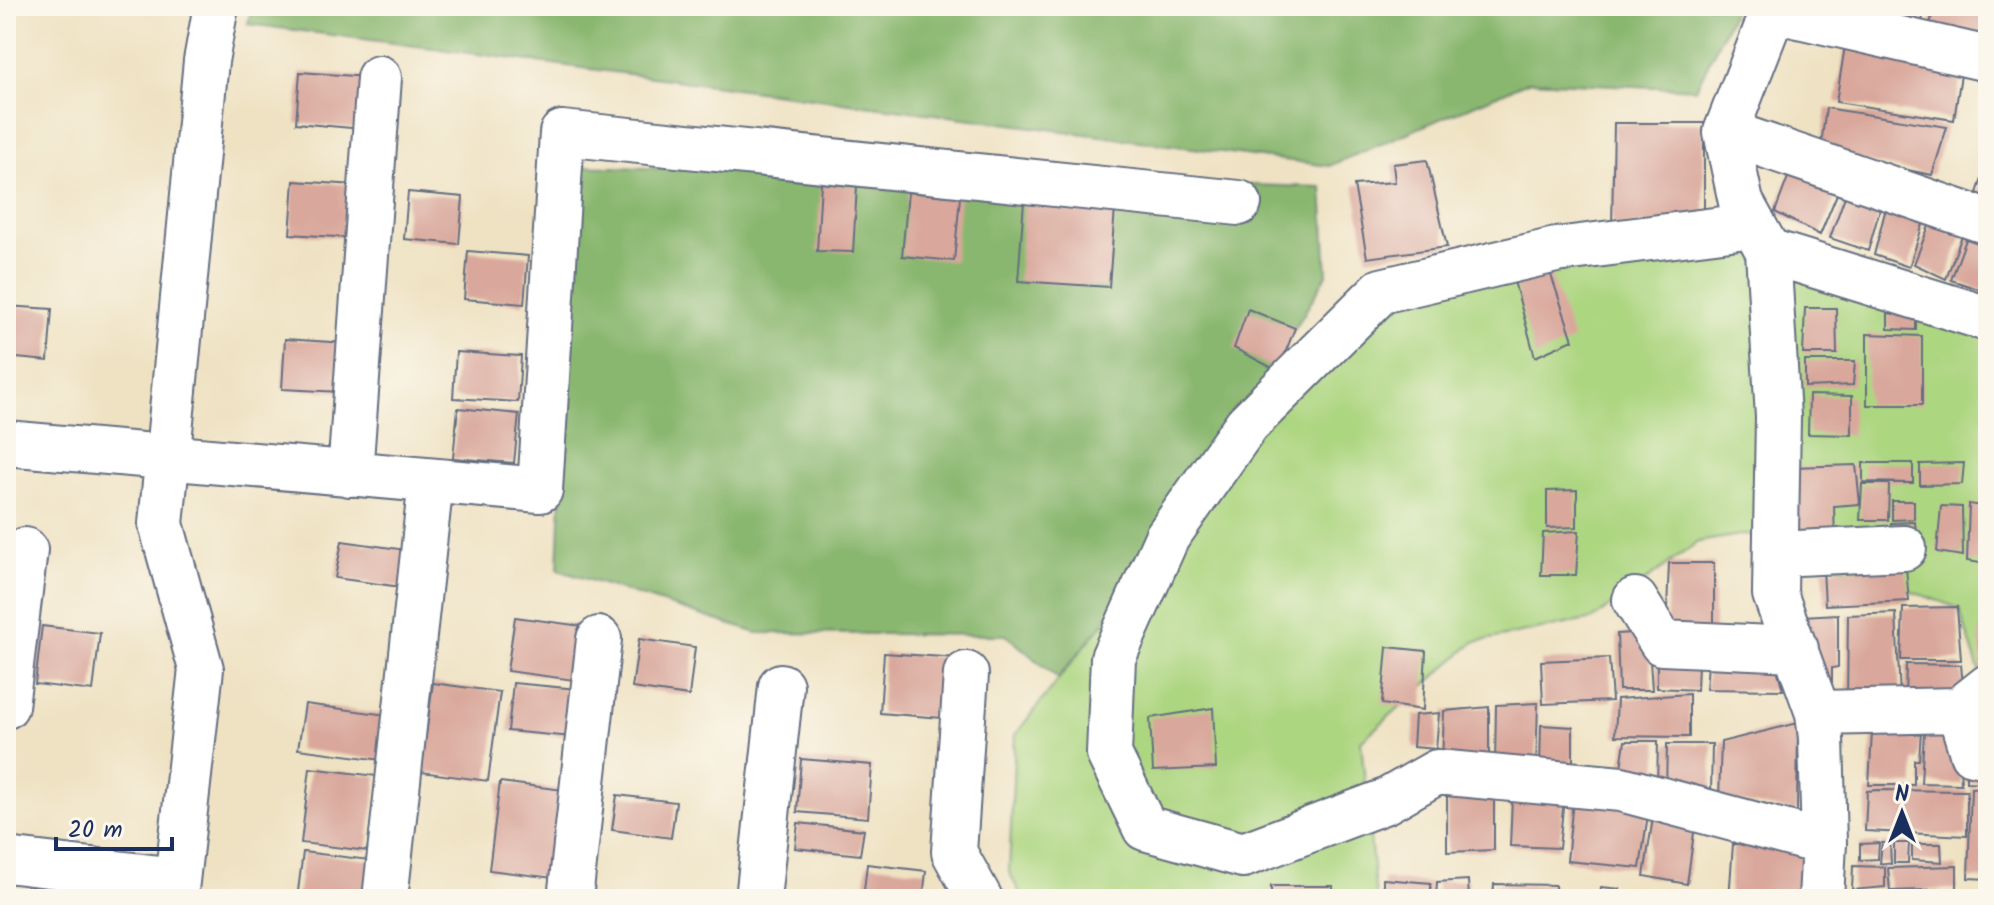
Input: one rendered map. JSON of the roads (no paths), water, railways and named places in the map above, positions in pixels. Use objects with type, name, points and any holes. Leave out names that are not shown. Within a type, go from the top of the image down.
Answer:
[{"type":"street","points":[[6,860],[176,889],[201,669],[161,524],[206,61],[216,6]]},
{"type":"street","points":[[1821,899],[1824,843],[1818,713],[1775,594],[1778,417],[1761,238],[1741,202],[1726,132],[1774,8],[1988,59]]},
{"type":"street","points":[[350,474],[379,78]]},
{"type":"street","points":[[1726,132],[1988,222]]},
{"type":"street","points":[[6,443],[540,490],[562,133],[1239,203]]},
{"type":"street","points":[[1824,843],[1621,789],[1437,772],[1386,801],[1243,855],[1145,828],[1109,754],[1113,658],[1167,537],[1247,424],[1381,291],[1556,250],[1761,238],[1988,319]]},
{"type":"street","points":[[385,899],[431,481]]},
{"type":"street","points":[[1776,554],[1904,548]]},
{"type":"street","points":[[6,706],[25,550]]},
{"type":"street","points":[[1635,600],[1662,643],[1796,649]]},
{"type":"street","points":[[570,899],[599,639]]},
{"type":"street","points":[[966,674],[954,852],[980,899]]},
{"type":"street","points":[[758,899],[781,686]]},
{"type":"street","points":[[1818,713],[1973,699],[1972,753],[1988,756]]}]
